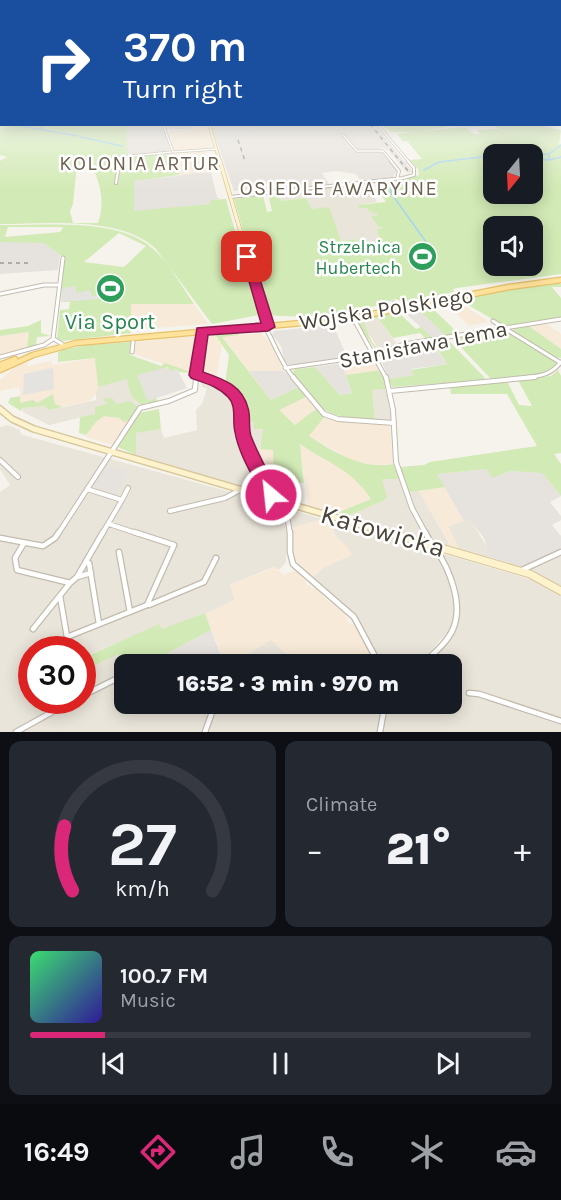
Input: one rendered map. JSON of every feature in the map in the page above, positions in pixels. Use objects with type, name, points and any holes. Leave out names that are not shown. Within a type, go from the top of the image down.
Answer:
[{"type":"main road","points":[[210,126],[263,312],[264,323]]},
{"type":"main road","name":"Wojska Polskiego","points":[[0,367],[67,345],[131,340],[139,337],[264,323],[335,318],[405,307],[497,287],[561,279]]},
{"type":"main road","name":"Wojska Polskiego","points":[[0,367],[32,352],[62,344],[264,323],[356,320],[509,287],[561,279]]},
{"type":"main road","name":"Katowicka","points":[[0,409],[26,426],[520,571],[540,578],[561,591]]},
{"type":"street","points":[[164,126],[172,152]]},
{"type":"street","points":[[230,197],[412,176],[415,170],[379,126]]},
{"type":"street","points":[[343,135],[357,151],[383,151],[399,171],[397,178]]},
{"type":"street","points":[[116,183],[119,165],[114,158],[216,149]]},
{"type":"street","points":[[0,357],[48,344],[54,337],[63,258]]},
{"type":"street","points":[[0,294],[19,293],[34,286],[59,285]]},
{"type":"street","name":"Stanisława Lema","points":[[285,368],[375,355],[404,344],[561,319]]},
{"type":"street","points":[[356,320],[375,355],[390,391],[396,462],[412,508],[438,551],[453,586],[455,622],[443,643],[432,654]]},
{"type":"street","points":[[390,391],[543,376],[553,372],[561,362],[493,321]]},
{"type":"street","points":[[264,323],[278,348],[285,368],[319,410],[338,419],[394,423]]},
{"type":"street","points":[[0,538],[43,546],[50,544],[140,408],[192,393],[197,387],[196,375],[202,331]]},
{"type":"street","points":[[54,337],[56,342],[62,344]]},
{"type":"street","points":[[131,340],[132,352]]},
{"type":"street","points":[[196,375],[223,384],[236,395],[241,408],[242,432],[255,465],[271,491],[270,498]]},
{"type":"street","points":[[0,460],[18,477]]},
{"type":"street","points":[[33,629],[77,577],[128,488]]},
{"type":"street","points":[[87,489],[122,500]]},
{"type":"street","points":[[170,511],[225,498],[240,490]]},
{"type":"street","points":[[285,503],[284,511],[290,530],[290,554],[293,564],[354,617],[374,654]]},
{"type":"street","points":[[109,524],[174,545],[147,605]]},
{"type":"street","points":[[24,543],[15,558],[17,570],[70,583]]},
{"type":"street","points":[[119,552],[130,612]]},
{"type":"street","points":[[520,571],[561,552]]},
{"type":"street","points":[[60,596],[67,637],[204,582],[216,558]]},
{"type":"street","points":[[86,561],[89,563],[99,624]]},
{"type":"street","points":[[77,577],[91,573]]},
{"type":"street","points":[[96,689],[114,680]]},
{"type":"street","points":[[469,693],[479,694],[561,721]]},
{"type":"street","points":[[16,732],[49,714]]},
{"type":"street","points":[[205,732],[211,714]]},
{"type":"street","points":[[380,732],[383,714]]},
{"type":"shaded area","points":[[127,126],[190,126],[191,129],[165,129],[170,152],[127,156]]},
{"type":"shaded area","points":[[190,126],[206,126],[212,148],[173,151],[170,131],[190,129]]},
{"type":"shaded area","points":[[211,126],[376,126],[413,172],[407,173],[388,150],[380,147],[397,171],[393,177],[361,181],[356,174],[336,171],[322,173],[329,184],[266,192],[264,188],[234,191]]},
{"type":"shaded area","points":[[205,151],[211,173],[179,175],[176,154]]},
{"type":"shaded area","points":[[211,173],[217,197],[220,199],[210,200],[211,204],[134,212],[134,181]]},
{"type":"shaded area","points":[[368,183],[377,202],[358,207],[377,213],[377,216],[372,216],[383,229],[377,229],[381,243],[359,245],[356,239],[341,241],[312,209],[306,198],[281,201],[277,193]]},
{"type":"shaded area","points":[[0,242],[44,243],[60,255],[58,270],[0,274]]},
{"type":"shaded area","points":[[76,286],[76,293],[90,290],[92,296],[122,292],[122,297],[61,302],[63,288]]},
{"type":"shaded area","points":[[457,302],[486,319],[487,322],[469,326],[447,304]]},
{"type":"shaded area","points":[[130,304],[194,304],[208,324],[131,330]]},
{"type":"shaded area","points":[[419,310],[446,336],[433,338],[405,313]]},
{"type":"shaded area","points":[[378,318],[397,344],[380,352],[362,322]]},
{"type":"shaded area","points":[[546,323],[561,334],[561,349],[529,326]]},
{"type":"shaded area","points":[[333,325],[348,359],[290,365],[285,362],[281,346],[272,335],[274,331]]},
{"type":"shaded area","points":[[29,332],[27,348],[0,355],[0,336]]},
{"type":"shaded area","points":[[261,333],[275,347],[284,371],[249,371],[222,336]]},
{"type":"shaded area","points":[[215,334],[222,344],[216,379],[198,372],[204,335]]},
{"type":"shaded area","points":[[198,336],[191,373],[134,354],[136,342]]},
{"type":"shaded area","points":[[429,342],[448,364],[411,369],[415,375],[389,379],[380,357],[400,347]]},
{"type":"shaded area","points":[[96,358],[98,387],[95,395],[89,401],[50,410],[43,406],[22,408],[19,403],[20,387],[0,391],[0,380],[21,362],[22,364],[28,363],[28,366],[51,361],[52,365]]},
{"type":"shaded area","points":[[373,358],[381,370],[346,375],[342,363]]},
{"type":"shaded area","points":[[342,363],[352,393],[340,395],[315,367]]},
{"type":"shaded area","points":[[161,367],[177,369],[187,388],[148,401],[137,375]]},
{"type":"shaded area","points":[[53,368],[54,389],[23,395],[24,374]]},
{"type":"shaded area","points":[[249,371],[284,371],[299,387],[271,400]]},
{"type":"shaded area","points":[[200,377],[223,386],[228,390],[229,401],[239,404],[241,433],[262,478],[263,488],[239,486],[136,455],[135,433],[161,429],[164,438],[197,430],[196,410],[202,404],[207,388],[202,387]]},
{"type":"shaded area","points":[[127,379],[136,402],[140,404],[135,410],[95,414],[49,425],[23,412],[23,408],[43,406],[51,410],[96,400],[96,387]]},
{"type":"shaded area","points":[[387,389],[391,420],[375,420],[372,390]]},
{"type":"shaded area","points":[[306,397],[318,411],[333,420],[390,424],[393,464],[375,465],[351,460],[309,436],[278,410]]},
{"type":"shaded area","points":[[115,409],[135,413],[115,442],[111,445],[86,437],[96,418]]},
{"type":"shaded area","points":[[254,421],[263,428],[260,449],[250,448],[243,432],[242,422]]},
{"type":"shaded area","points":[[8,425],[20,430],[23,435],[278,505],[286,529],[284,565],[278,570],[275,567],[268,569],[230,585],[235,600],[206,613],[221,654],[205,613],[162,630],[159,625],[96,652],[96,636],[18,636],[18,714],[45,714],[11,732],[0,732],[0,492],[10,485],[0,469],[0,427]]},
{"type":"shaded area","points":[[300,444],[358,480],[371,499],[337,513],[308,505]]},
{"type":"shaded area","points":[[250,448],[273,450],[274,494],[256,465]]},
{"type":"shaded area","points":[[106,466],[128,471],[116,496],[90,491]]},
{"type":"shaded area","points":[[486,469],[492,477],[510,471],[542,473],[561,496],[550,502],[561,516],[561,520],[552,525],[561,536],[561,550],[523,567],[486,556],[487,547],[484,538],[470,520],[464,521],[437,474]]},
{"type":"shaded area","points":[[381,479],[400,479],[425,534],[423,540],[350,515],[383,501]]},
{"type":"shaded area","points":[[445,487],[464,521],[448,526],[459,548],[459,554],[451,551],[450,544],[418,490]]},
{"type":"shaded area","points":[[418,490],[451,548],[434,543],[413,506],[409,492]]},
{"type":"shaded area","points":[[289,509],[322,519],[292,528]]},
{"type":"shaded area","points":[[322,519],[328,520],[336,536],[348,548],[351,555],[323,568],[312,578],[295,559],[292,528]]},
{"type":"shaded area","points":[[470,519],[487,547],[486,559],[459,551],[448,526]]},
{"type":"shaded area","points":[[328,520],[436,552],[451,586],[454,613],[452,627],[428,654],[376,654],[355,615],[312,578],[323,568],[351,555],[348,548],[336,536]]},
{"type":"shaded area","points":[[441,553],[539,582],[561,596],[561,732],[382,732],[385,714],[462,714],[462,654],[437,654],[455,629],[457,599]]},
{"type":"shaded area","points":[[561,554],[561,586],[530,570],[530,568]]},
{"type":"shaded area","points":[[275,567],[284,575],[295,570],[307,586],[310,585],[312,589],[316,588],[327,600],[343,611],[348,622],[355,625],[370,654],[286,654],[271,640],[248,654],[221,654],[206,613],[235,600],[230,585]]},
{"type":"shaded area","points":[[211,630],[220,654],[166,654]]},
{"type":"shaded area","points":[[271,639],[289,654],[248,654]]},
{"type":"shaded area","points":[[114,656],[114,678],[96,687],[96,665]]},
{"type":"shaded area","points":[[114,683],[114,714],[209,714],[203,732],[22,732],[56,714],[96,714],[96,693]]},
{"type":"shaded area","points":[[212,714],[380,714],[377,732],[206,732]]},
{"type":"green space","points":[[0,126],[127,126],[127,156],[176,154],[179,175],[134,181],[134,211],[210,204],[210,200],[226,199],[259,315],[212,324],[156,249],[141,238],[123,231],[82,224],[0,224],[0,161],[7,157],[0,155]],"holes":[[[77,165],[96,165],[94,171],[100,190],[101,204],[98,223],[73,223],[70,211],[73,204]]]},
{"type":"green space","points":[[383,126],[453,126],[421,131],[465,127],[474,134],[480,134],[477,130],[499,129],[495,126],[540,126],[561,130],[559,144],[561,145],[561,274],[457,288],[453,289],[454,292],[403,302],[396,299],[338,313],[310,316],[268,315],[234,199],[263,195],[267,212],[272,211],[268,194],[277,193],[281,201],[306,198],[312,209],[329,207],[341,241],[356,239],[360,245],[380,243],[377,229],[383,228],[378,226],[371,216],[377,216],[377,214],[370,212],[367,208],[359,208],[358,205],[386,202],[377,189],[419,175],[418,169],[410,160],[422,159],[407,141],[403,141],[397,134],[412,132],[391,132]]},
{"type":"green space","points":[[0,225],[79,225],[120,231],[152,248],[169,267],[194,304],[131,304],[131,333],[63,341],[57,339],[60,310],[69,309],[70,302],[61,302],[64,258],[44,243],[0,242]],"holes":[[[8,227],[62,227],[63,228],[60,232],[5,237]],[[119,233],[146,246],[124,267],[84,262]]]},
{"type":"green space","points":[[549,283],[561,284],[561,287],[552,287],[561,298],[561,317],[504,326],[458,299]]},
{"type":"green space","points":[[455,300],[457,302],[431,307],[459,334],[446,336],[419,310],[400,314],[416,329],[421,327],[433,338],[426,339],[420,333],[393,338],[378,318],[363,321],[372,342],[380,352],[378,353],[357,323],[360,319]]},
{"type":"green space","points":[[41,320],[41,333],[51,336],[37,337],[36,346],[27,348],[29,332],[0,336],[0,330],[28,326]]},
{"type":"green space","points":[[529,326],[561,349],[561,358],[554,357],[513,332],[514,328]]},
{"type":"green space","points":[[505,331],[554,360],[556,364],[549,372],[542,374],[491,379],[455,341],[457,338]]},
{"type":"green space","points":[[235,332],[239,335],[222,337],[271,400],[299,387],[306,397],[279,410],[295,425],[316,409],[325,416],[309,436],[359,462],[393,464],[400,479],[382,479],[387,497],[383,501],[350,515],[337,513],[371,499],[347,473],[300,444],[304,483],[295,483],[298,501],[285,498],[283,483],[274,482],[273,450],[260,449],[263,429],[254,429],[253,421],[242,422],[240,401],[225,384],[229,355],[215,334]]},
{"type":"green space","points":[[448,340],[485,378],[484,380],[392,387],[389,379],[414,375],[411,370],[448,364],[437,350],[442,347],[436,341]]},
{"type":"green space","points":[[132,342],[130,355],[161,366],[165,363],[193,373],[179,372],[177,369],[170,371],[168,367],[137,375],[148,401],[156,398],[158,402],[149,404],[147,402],[142,405],[131,394],[127,379],[98,387],[95,358],[58,362],[58,352],[62,350],[88,345]]},
{"type":"green space","points":[[315,367],[340,395],[352,393],[346,375],[381,370],[387,389],[372,390],[375,420],[335,415],[318,405],[292,373],[295,369]]},
{"type":"green space","points":[[558,370],[561,376],[561,453],[554,454],[561,464],[561,496],[542,473],[510,471],[492,478],[486,469],[437,474],[445,487],[409,492],[400,467],[537,446],[507,394],[451,394],[450,387],[507,381],[519,405],[532,406],[518,380],[551,376]]},
{"type":"green space","points":[[53,394],[55,404],[62,407],[50,410],[43,406],[23,408],[21,411],[8,403],[10,398],[20,396],[20,403],[33,400],[37,403]]},
{"type":"green space","points":[[112,398],[116,404],[130,401],[138,407],[129,420],[124,422],[119,418],[104,416],[86,435],[79,433],[80,417],[95,414],[95,407],[108,404],[102,399]]},
{"type":"green space","points":[[159,409],[161,429],[136,433],[136,455],[118,447],[139,413]]},
{"type":"green space","points":[[205,613],[211,630],[166,654],[114,654],[114,656],[96,665],[96,652],[159,624],[162,629]]},
{"type":"waterway","points":[[22,126],[42,130]]},
{"type":"waterway","points":[[41,126],[43,130],[78,136]]},
{"type":"waterway","points":[[81,137],[122,146]]},
{"type":"waterway","points":[[549,158],[549,154],[561,145]]},
{"type":"waterway","points":[[543,154],[548,154]]},
{"type":"waterway","points":[[424,170],[439,162],[483,157]]},
{"type":"waterway","points":[[543,159],[561,157]]},
{"type":"waterway","points":[[399,183],[391,188],[391,193],[426,242]]},
{"type":"railway","points":[[372,126],[409,172]]},
{"type":"railway","points":[[238,140],[245,161]]},
{"type":"railway","points":[[0,263],[31,263]]},
{"type":"place","name":"Strzelnica Hubertech","points":[[422,257]]},
{"type":"place","name":"Via Sport","points":[[110,289]]},
{"type":"district","name":"KOLONIA ARTUR","points":[[140,163]]},
{"type":"district","name":"OSIEDLE AWARYJNE","points":[[339,188]]},
{"type":"route","points":[[247,257],[268,327],[202,331],[196,375],[223,384],[236,395],[241,408],[242,432],[271,495]]}]
